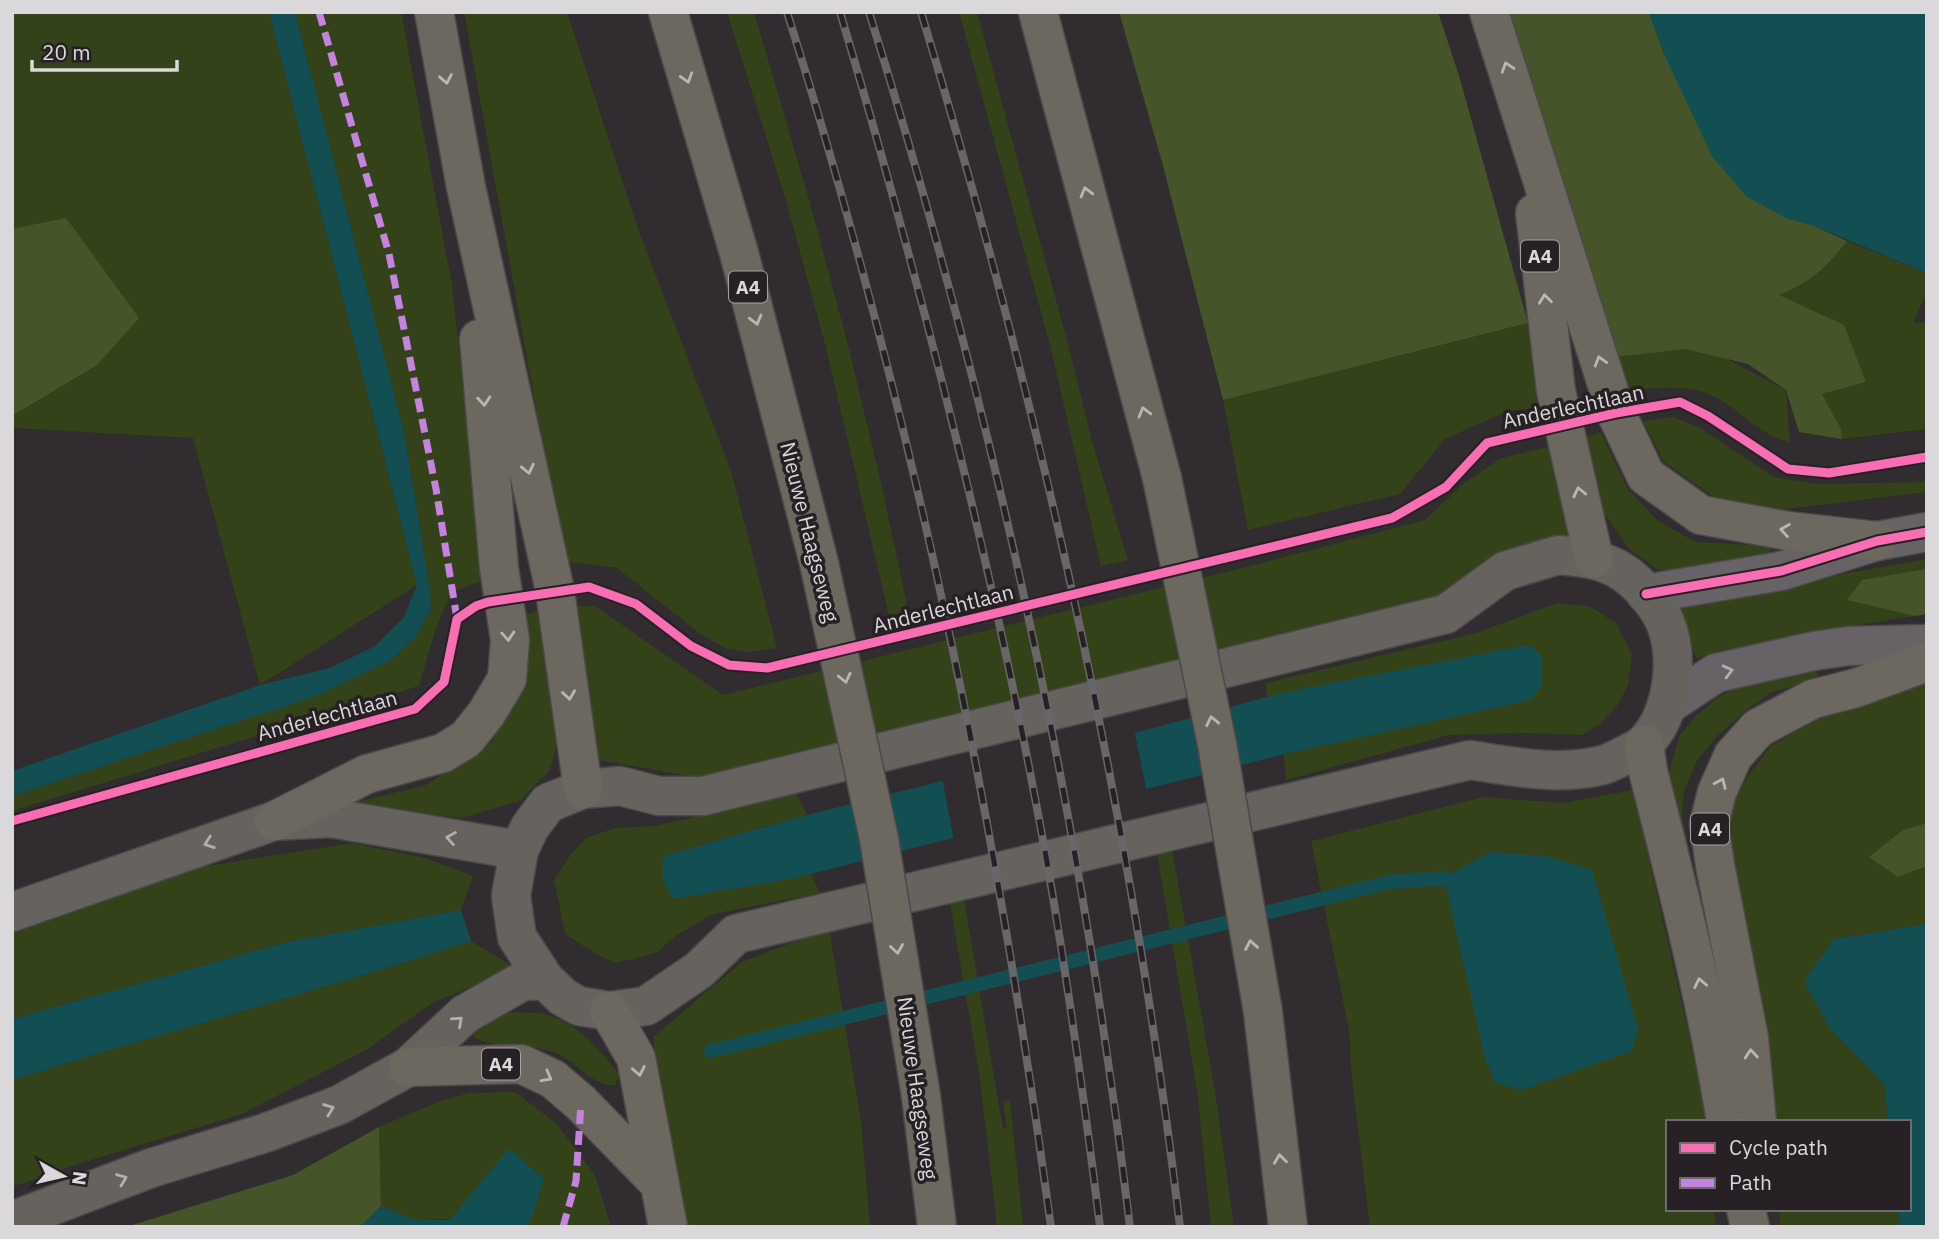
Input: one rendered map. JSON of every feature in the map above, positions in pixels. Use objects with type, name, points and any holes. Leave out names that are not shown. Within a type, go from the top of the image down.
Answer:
[{"type":"highway","points":[[434,12],[466,187],[555,591],[583,789]]},
{"type":"highway","name":"Nieuwe Haagseweg","points":[[668,12],[739,253],[819,563],[878,839],[921,1096],[937,1227]]},
{"type":"highway","points":[[1038,12],[1162,478],[1217,744],[1263,1012],[1288,1227]]},
{"type":"highway","name":"A4","points":[[1489,12],[1616,413],[1646,476],[1701,515],[1788,531],[1877,541]]},
{"type":"highway","name":"A4","points":[[1524,121],[1556,391],[1594,559]]},
{"type":"highway","points":[[274,821],[367,774],[443,753],[466,739],[486,714],[507,679],[510,640],[499,568],[466,187]]},
{"type":"highway","name":"A4","points":[[1757,1120],[1749,1038],[1709,824],[1717,792],[1733,756],[1758,728],[1813,699],[1856,688],[1927,663]]},
{"type":"highway","name":"A4","points":[[1644,744],[1648,771],[1714,1049],[1726,1120]]},
{"type":"highway","points":[[609,1011],[636,1058],[668,1227]]},
{"type":"highway","name":"A4","points":[[408,1068],[520,1064],[553,1079],[581,1103],[660,1184]]},
{"type":"main road","points":[[1558,555],[1594,559],[1624,572],[1646,594],[1665,622],[1673,660],[1669,704],[1644,744],[1605,764],[1562,772],[1470,760],[736,934],[699,970],[646,1006],[609,1011],[579,1006],[563,997],[545,980],[517,937],[512,896],[519,850],[530,827],[548,803],[583,789],[620,786],[659,796],[703,796],[1447,614],[1505,571],[1558,555]]},
{"type":"main road","points":[[12,912],[274,821],[331,818],[519,850]]},
{"type":"main road","points":[[12,1221],[151,1168],[265,1133],[339,1105],[408,1068],[465,1014],[523,981],[545,980]]},
{"type":"street","points":[[1646,594],[1781,571],[1877,541],[1927,532]]},
{"type":"street","points":[[1669,704],[1716,673],[1837,647],[1927,644]]},
{"type":"green space","points":[[12,12],[269,12],[417,585],[260,685],[193,438],[12,428],[12,416],[97,365],[12,229]]},
{"type":"green space","points":[[295,12],[401,12],[452,285],[483,581],[451,592],[435,631],[419,686],[12,811],[12,796],[316,696],[388,662],[416,637],[431,608],[404,432]]},
{"type":"green space","points":[[464,12],[567,12],[638,229],[731,471],[777,648],[748,652],[725,648],[699,633],[617,568],[564,561]]},
{"type":"green space","points":[[727,12],[754,12],[848,345],[909,615],[890,620],[826,348],[787,204]]},
{"type":"green space","points":[[959,12],[977,12],[1092,441],[1128,560],[1101,566],[1050,345]]},
{"type":"green space","points":[[1119,12],[1438,12],[1460,79],[1528,323],[1223,400],[1162,162]]},
{"type":"green space","points":[[1505,12],[1649,12],[1663,52],[1786,218],[1812,225],[1847,241],[1818,273],[1779,295],[1844,325],[1866,382],[1822,394],[1841,429],[1842,439],[1799,432],[1786,390],[1748,364],[1685,349],[1614,357]]},
{"type":"green space","points":[[66,218],[139,318],[97,365],[12,416],[12,229]]},
{"type":"green space","points":[[1847,241],[1927,273],[1927,292],[1913,323],[1927,322],[1927,429],[1842,439],[1840,429],[1822,394],[1865,382],[1779,295],[1817,274]]},
{"type":"green space","points":[[1528,323],[1549,398],[1546,407],[1508,411],[1445,439],[1400,494],[1248,530],[1223,400]]},
{"type":"green space","points":[[1643,347],[1685,349],[1725,358],[1786,390],[1790,443],[1770,435],[1706,393],[1684,388],[1626,391],[1614,357]]},
{"type":"green space","points":[[1674,417],[1700,428],[1774,477],[1817,484],[1927,482],[1927,492],[1777,510],[1714,497],[1664,462],[1643,421]]},
{"type":"green space","points":[[1601,433],[1628,489],[1658,521],[1696,542],[1770,546],[1771,557],[1686,573],[1657,569],[1630,550],[1603,512],[1583,437]]},
{"type":"green space","points":[[1548,447],[1572,539],[1544,539],[1484,563],[1421,606],[711,780],[599,760],[569,606],[595,606],[723,695],[1246,567],[1425,520],[1463,484],[1501,458]]},
{"type":"green space","points":[[1927,559],[1927,614],[1814,632],[1696,658],[1679,603]]},
{"type":"green space","points":[[1927,569],[1927,614],[1915,616],[1847,600],[1862,580]]},
{"type":"green space","points":[[1557,603],[1589,606],[1616,623],[1632,654],[1628,685],[1618,705],[1600,724],[1582,735],[1449,735],[1286,780],[1284,755],[1542,656],[1528,645],[1267,698],[1266,683],[1476,633]]},
{"type":"green space","points":[[538,611],[561,727],[550,770],[519,801],[462,818],[344,805],[426,785],[492,742],[525,675],[521,616]]},
{"type":"green space","points":[[1815,670],[1820,678],[1770,693],[1717,736],[1697,761],[1684,791],[1682,816],[1705,928],[1667,779],[1680,735],[1696,716],[1737,686]]},
{"type":"green space","points":[[1927,683],[1927,823],[1903,830],[1898,877],[1927,866],[1927,924],[1834,939],[1830,1029],[1884,1084],[1888,1120],[1770,1120],[1725,841],[1732,803],[1771,746],[1822,717]]},
{"type":"green space","points":[[1633,790],[1707,1114],[1707,1120],[1666,1120],[1666,1211],[1714,1211],[1716,1227],[1370,1227],[1352,1080],[1349,1031],[1311,841],[1483,797],[1563,803]]},
{"type":"green space","points":[[796,794],[807,815],[664,856],[673,899],[811,874],[820,893],[713,914],[677,935],[656,953],[616,963],[565,934],[554,880],[571,854],[587,837],[616,828],[654,826]]},
{"type":"green space","points":[[1927,823],[1927,866],[1898,877],[1869,857],[1903,830]]},
{"type":"green space","points":[[352,843],[425,858],[473,876],[461,910],[287,942],[12,1019],[12,930],[181,870]]},
{"type":"green space","points":[[1171,844],[1215,1091],[1234,1227],[1211,1227],[1197,1090],[1156,848]]},
{"type":"green space","points":[[963,893],[1003,1129],[1007,1128],[1003,1101],[1010,1100],[1023,1227],[997,1227],[980,1079],[949,897]]},
{"type":"green space","points":[[829,928],[861,1121],[870,1227],[685,1227],[653,1037],[742,962]]},
{"type":"green space","points":[[471,941],[516,968],[432,1003],[366,1050],[242,1114],[12,1187],[12,1080]]},
{"type":"green space","points":[[497,1013],[536,1013],[573,1027],[593,1044],[619,1074],[615,1085],[590,1077],[569,1060],[553,1052],[492,1044],[473,1037],[479,1024]]},
{"type":"green space","points":[[515,1092],[556,1123],[595,1175],[611,1227],[526,1227],[532,1217],[416,1220],[381,1206],[379,1127],[438,1102],[469,1093]]},
{"type":"green space","points":[[379,1127],[381,1206],[360,1227],[126,1227],[293,1175]]},
{"type":"green space","points":[[1779,1211],[1898,1211],[1900,1227],[1780,1227]]},
{"type":"water","points":[[269,12],[295,12],[404,432],[431,608],[416,637],[388,662],[316,696],[12,796],[12,771],[260,685],[330,668],[375,646],[404,617],[417,585]]},
{"type":"water","points":[[1649,12],[1927,12],[1927,273],[1812,225],[1786,218],[1747,197],[1712,156],[1663,52]]},
{"type":"water","points":[[1529,645],[1542,656],[1542,686],[1530,700],[1293,752],[795,878],[673,899],[662,878],[664,856],[807,815],[1281,693]]},
{"type":"water","points":[[1490,852],[1545,856],[1592,870],[1638,1028],[1632,1051],[1521,1090],[1496,1083],[1485,1059],[1444,878]]},
{"type":"water","points":[[461,910],[471,941],[12,1080],[12,1019],[287,942]]},
{"type":"water","points":[[1927,924],[1927,1227],[1900,1227],[1898,1211],[1911,1211],[1911,1120],[1888,1120],[1884,1084],[1830,1029],[1804,981],[1834,939]]},
{"type":"water","points":[[509,1148],[544,1179],[532,1217],[526,1227],[360,1227],[381,1206],[416,1220],[450,1220]]},
{"type":"pier","points":[[1134,729],[1147,793],[954,842],[942,776]]},
{"type":"waterway","points":[[711,1051],[1389,882],[1444,878]]},
{"type":"railway","points":[[787,12],[873,311],[945,614],[1004,919],[1051,1227]]},
{"type":"railway","points":[[840,12],[928,328],[981,540],[1004,647],[1055,907],[1100,1227]]},
{"type":"railway","points":[[869,12],[955,311],[1028,614],[1086,919],[1130,1227]]},
{"type":"railway","points":[[921,12],[1005,311],[1077,614],[1136,919],[1180,1227]]},
{"type":"marked path","points":[[319,12],[389,254],[436,489],[457,619]]},
{"type":"marked path","points":[[563,1227],[576,1181],[581,1103]]},
{"type":"cycle path","name":"Anderlechtlaan","points":[[12,821],[415,709],[444,682],[457,619],[476,606],[488,602],[589,587],[636,604],[691,646],[729,665],[767,668],[1392,518],[1446,487],[1487,443],[1616,413],[1680,402],[1708,416],[1788,469],[1829,473],[1927,457]]},
{"type":"cycle path","points":[[1646,594],[1781,571],[1877,541],[1927,532]]}]
